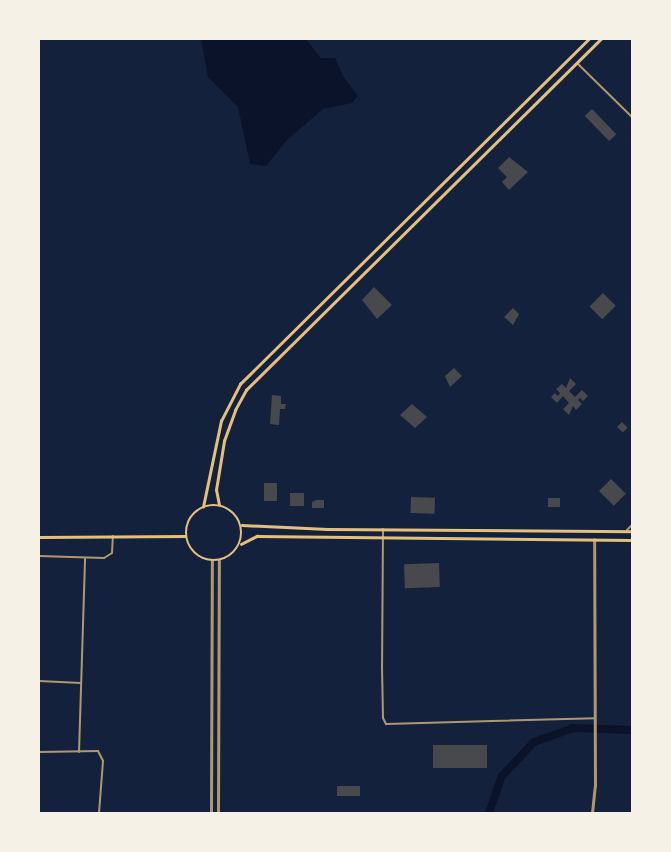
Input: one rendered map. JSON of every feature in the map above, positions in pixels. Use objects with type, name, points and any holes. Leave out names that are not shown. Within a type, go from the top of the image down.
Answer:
[{"type":"main road","points":[[203,507],[216,440],[227,406],[252,371],[589,39]]},
{"type":"main road","points":[[219,505],[216,497],[219,465],[235,410],[246,390],[602,39]]},
{"type":"main road","points":[[571,56],[577,63]]},
{"type":"main road","points":[[364,261],[370,267]]},
{"type":"main road","points":[[227,406],[235,410]]},
{"type":"main road","points":[[241,544],[242,524],[232,511],[219,505],[203,507],[190,518],[185,536],[192,551],[212,561],[219,561],[233,555],[241,544],[257,536],[382,539],[632,540]]},
{"type":"main road","points":[[242,524],[383,530],[632,531]]},
{"type":"main road","points":[[594,531],[594,540]]},
{"type":"main road","points":[[39,536],[185,536]]},
{"type":"street","points":[[577,63],[632,117]]},
{"type":"street","points":[[626,531],[632,524]]},
{"type":"street","points":[[383,530],[382,692],[383,718],[386,724],[594,718]]},
{"type":"street","points":[[39,556],[85,558],[110,556],[113,536]]},
{"type":"street","points":[[592,813],[594,540]]},
{"type":"street","points":[[80,752],[85,558]]},
{"type":"street","points":[[210,813],[212,561]]},
{"type":"street","points":[[218,813],[219,561]]},
{"type":"street","points":[[39,681],[81,683]]},
{"type":"street","points":[[39,752],[98,751],[104,761],[99,813]]},
{"type":"water","points":[[201,39],[306,39],[321,58],[335,58],[343,76],[358,96],[352,103],[323,109],[287,140],[266,166],[250,164],[238,107],[208,77]]},
{"type":"building","points":[[592,109],[616,134],[609,141],[585,116]]},
{"type":"building","points":[[509,157],[528,172],[509,190],[502,182],[507,177],[498,168]]},
{"type":"building","points":[[374,287],[392,305],[377,319],[362,300]]},
{"type":"building","points":[[603,293],[616,306],[602,319],[590,306]]},
{"type":"building","points":[[513,308],[519,314],[513,325],[504,317]]},
{"type":"building","points":[[454,368],[462,376],[450,387],[445,376]]},
{"type":"building","points":[[570,378],[576,384],[569,391],[575,397],[582,390],[588,396],[583,401],[580,398],[578,400],[582,404],[576,410],[573,406],[569,415],[563,409],[569,403],[563,396],[557,403],[551,397],[555,393],[558,396],[560,393],[556,389],[562,384],[566,388]]},
{"type":"building","points":[[272,395],[281,396],[281,404],[286,404],[285,409],[280,409],[279,425],[270,424]]},
{"type":"building","points":[[412,404],[427,417],[415,428],[400,415]]},
{"type":"building","points":[[622,422],[628,428],[623,433],[617,427]]},
{"type":"building","points":[[611,479],[626,494],[614,506],[599,491]]},
{"type":"building","points":[[264,483],[277,483],[277,501],[264,501]]},
{"type":"building","points":[[290,493],[304,493],[304,506],[290,506]]},
{"type":"building","points":[[411,497],[435,498],[434,514],[410,513]]},
{"type":"building","points":[[548,498],[560,498],[560,507],[548,507]]},
{"type":"building","points":[[324,500],[324,508],[312,508],[312,502]]},
{"type":"building","points":[[439,563],[440,587],[405,588],[404,564]]},
{"type":"building","points":[[433,745],[487,745],[487,768],[433,768]]},
{"type":"building","points":[[337,786],[360,786],[360,796],[337,796]]},
{"type":"waterway","points":[[489,813],[502,776],[534,742],[573,728],[632,730]]}]
